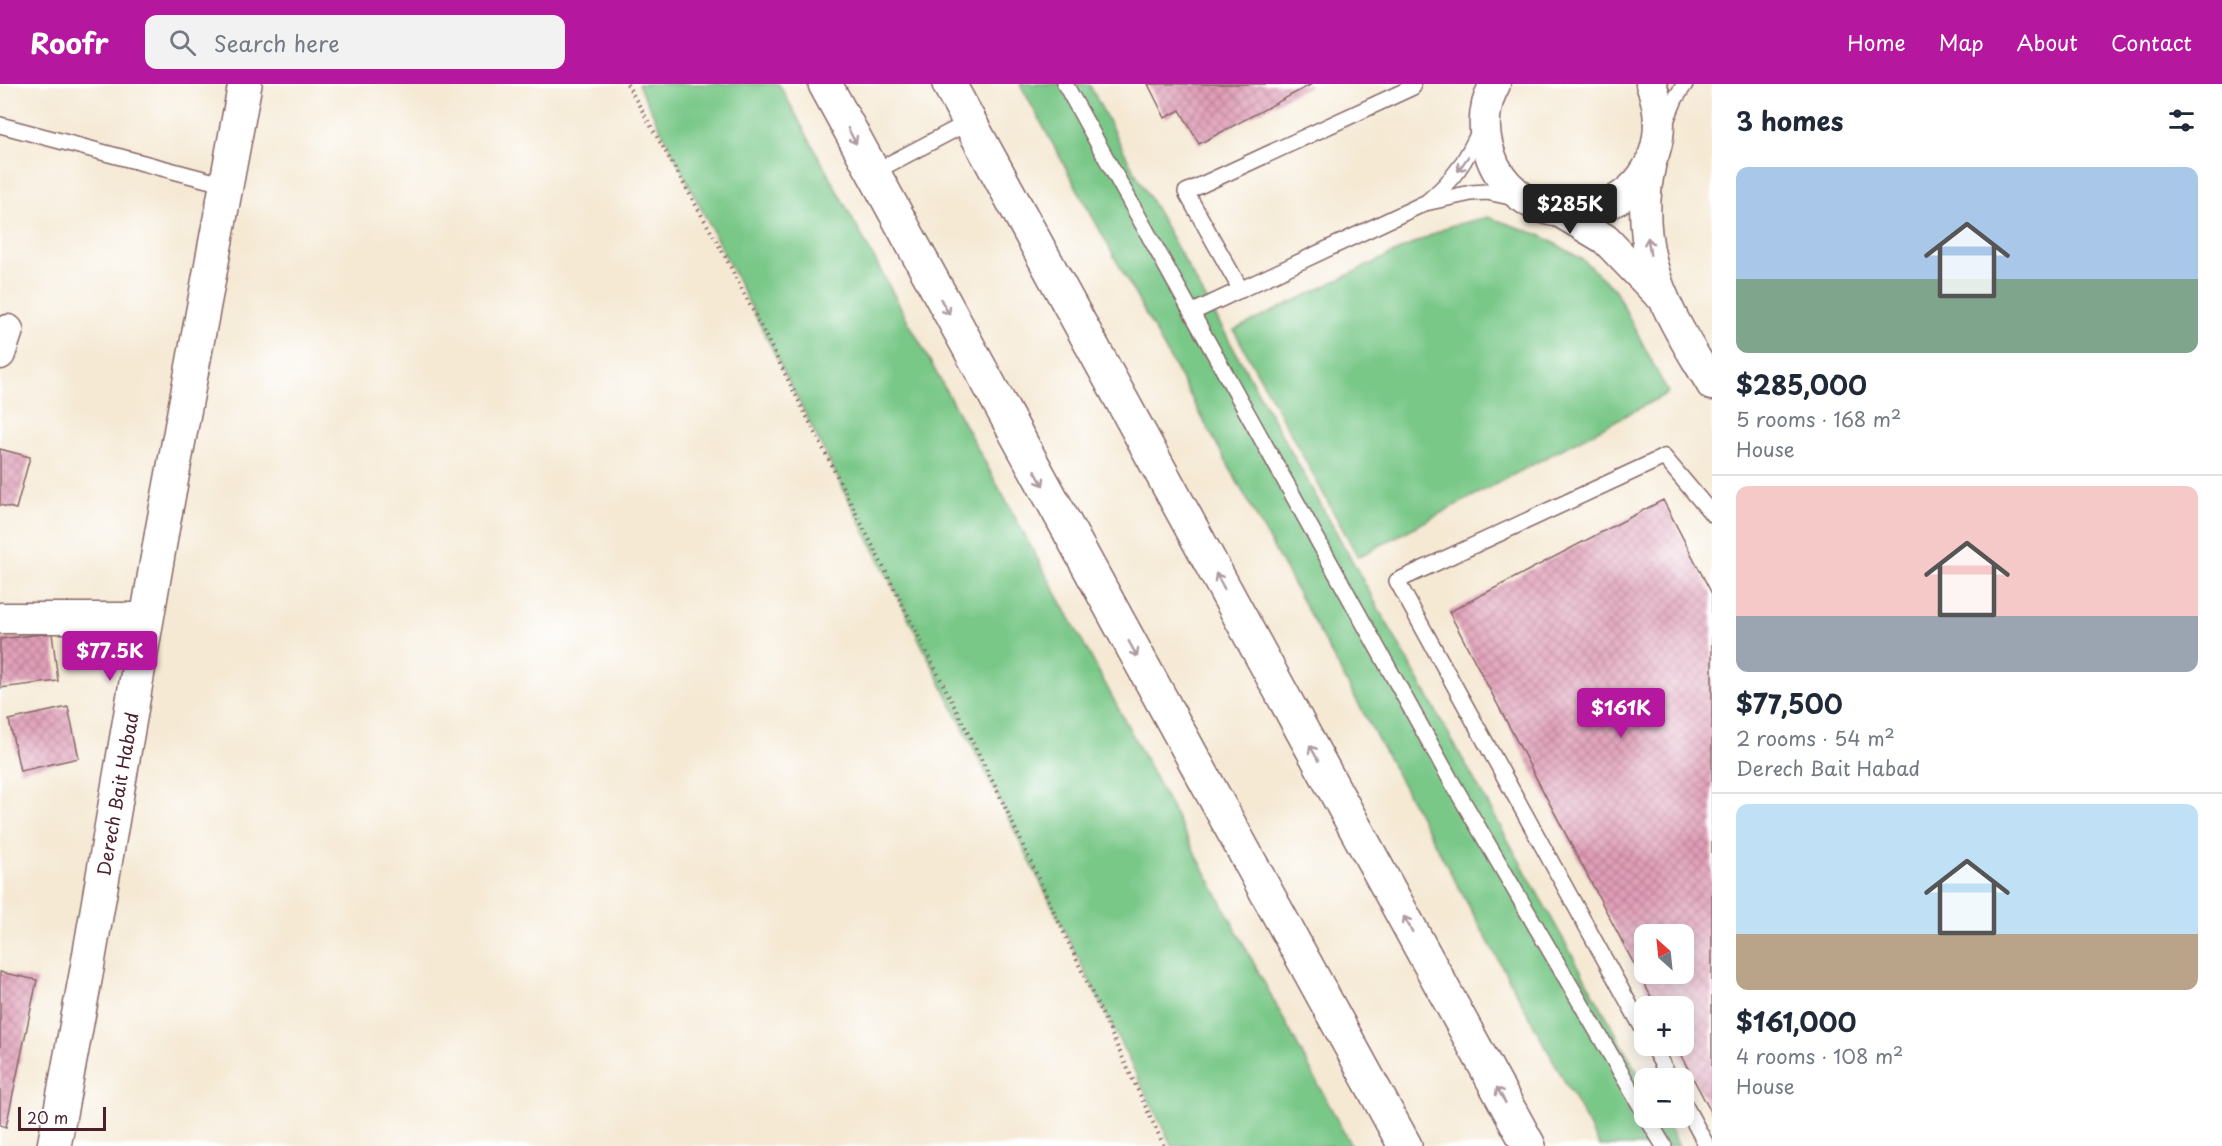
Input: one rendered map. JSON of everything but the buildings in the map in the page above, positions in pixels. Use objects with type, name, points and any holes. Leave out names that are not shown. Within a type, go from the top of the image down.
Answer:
[{"type":"main road","name":"Derech Bait Habad","points":[[54,1146],[147,618],[245,84]]},
{"type":"main road","points":[[825,84],[1405,1146]]},
{"type":"main road","points":[[949,84],[1529,1146]]},
{"type":"street","points":[[1495,84],[1488,98],[1484,136],[1493,165],[1512,190],[1531,202],[1560,212],[1605,239],[1665,302]]},
{"type":"street","points":[[1651,84],[1658,102],[1660,137],[1645,189],[1645,219],[1650,259],[1665,302],[1712,385]]},
{"type":"street","points":[[1560,212],[1598,209],[1608,205],[1626,194],[1650,166]]},
{"type":"street","points":[[0,618],[147,618]]},
{"type":"lane","points":[[1065,84],[1445,769],[1634,1095]]},
{"type":"lane","points":[[1660,137],[1675,99],[1685,84]]},
{"type":"lane","points":[[1241,290],[1186,192],[1413,87]]},
{"type":"lane","points":[[1425,203],[1447,185],[1466,160],[1486,115]]},
{"type":"lane","points":[[872,173],[969,122]]},
{"type":"lane","points":[[0,125],[226,185]]},
{"type":"lane","points":[[1193,312],[1425,203],[1471,193],[1487,192],[1531,202]]},
{"type":"lane","points":[[1634,1013],[1397,581],[1664,457],[1712,514]]},
{"type":"lane","points":[[1694,1122],[1707,1146]]},
{"type":"lane","points":[[1653,1128],[1664,1146]]},
{"type":"path","points":[[627,84],[726,258],[986,770],[1164,1146]]},
{"type":"green space","points":[[638,84],[779,84],[1091,657],[1351,1146],[1172,1146],[887,575]]},
{"type":"green space","points":[[1020,84],[1089,84],[1130,163],[1635,1068],[1634,1128],[1669,1128],[1679,1146],[1600,1146]]},
{"type":"green space","points":[[1488,217],[1540,235],[1582,259],[1615,290],[1668,393],[1358,557],[1234,330],[1450,226]]}]
